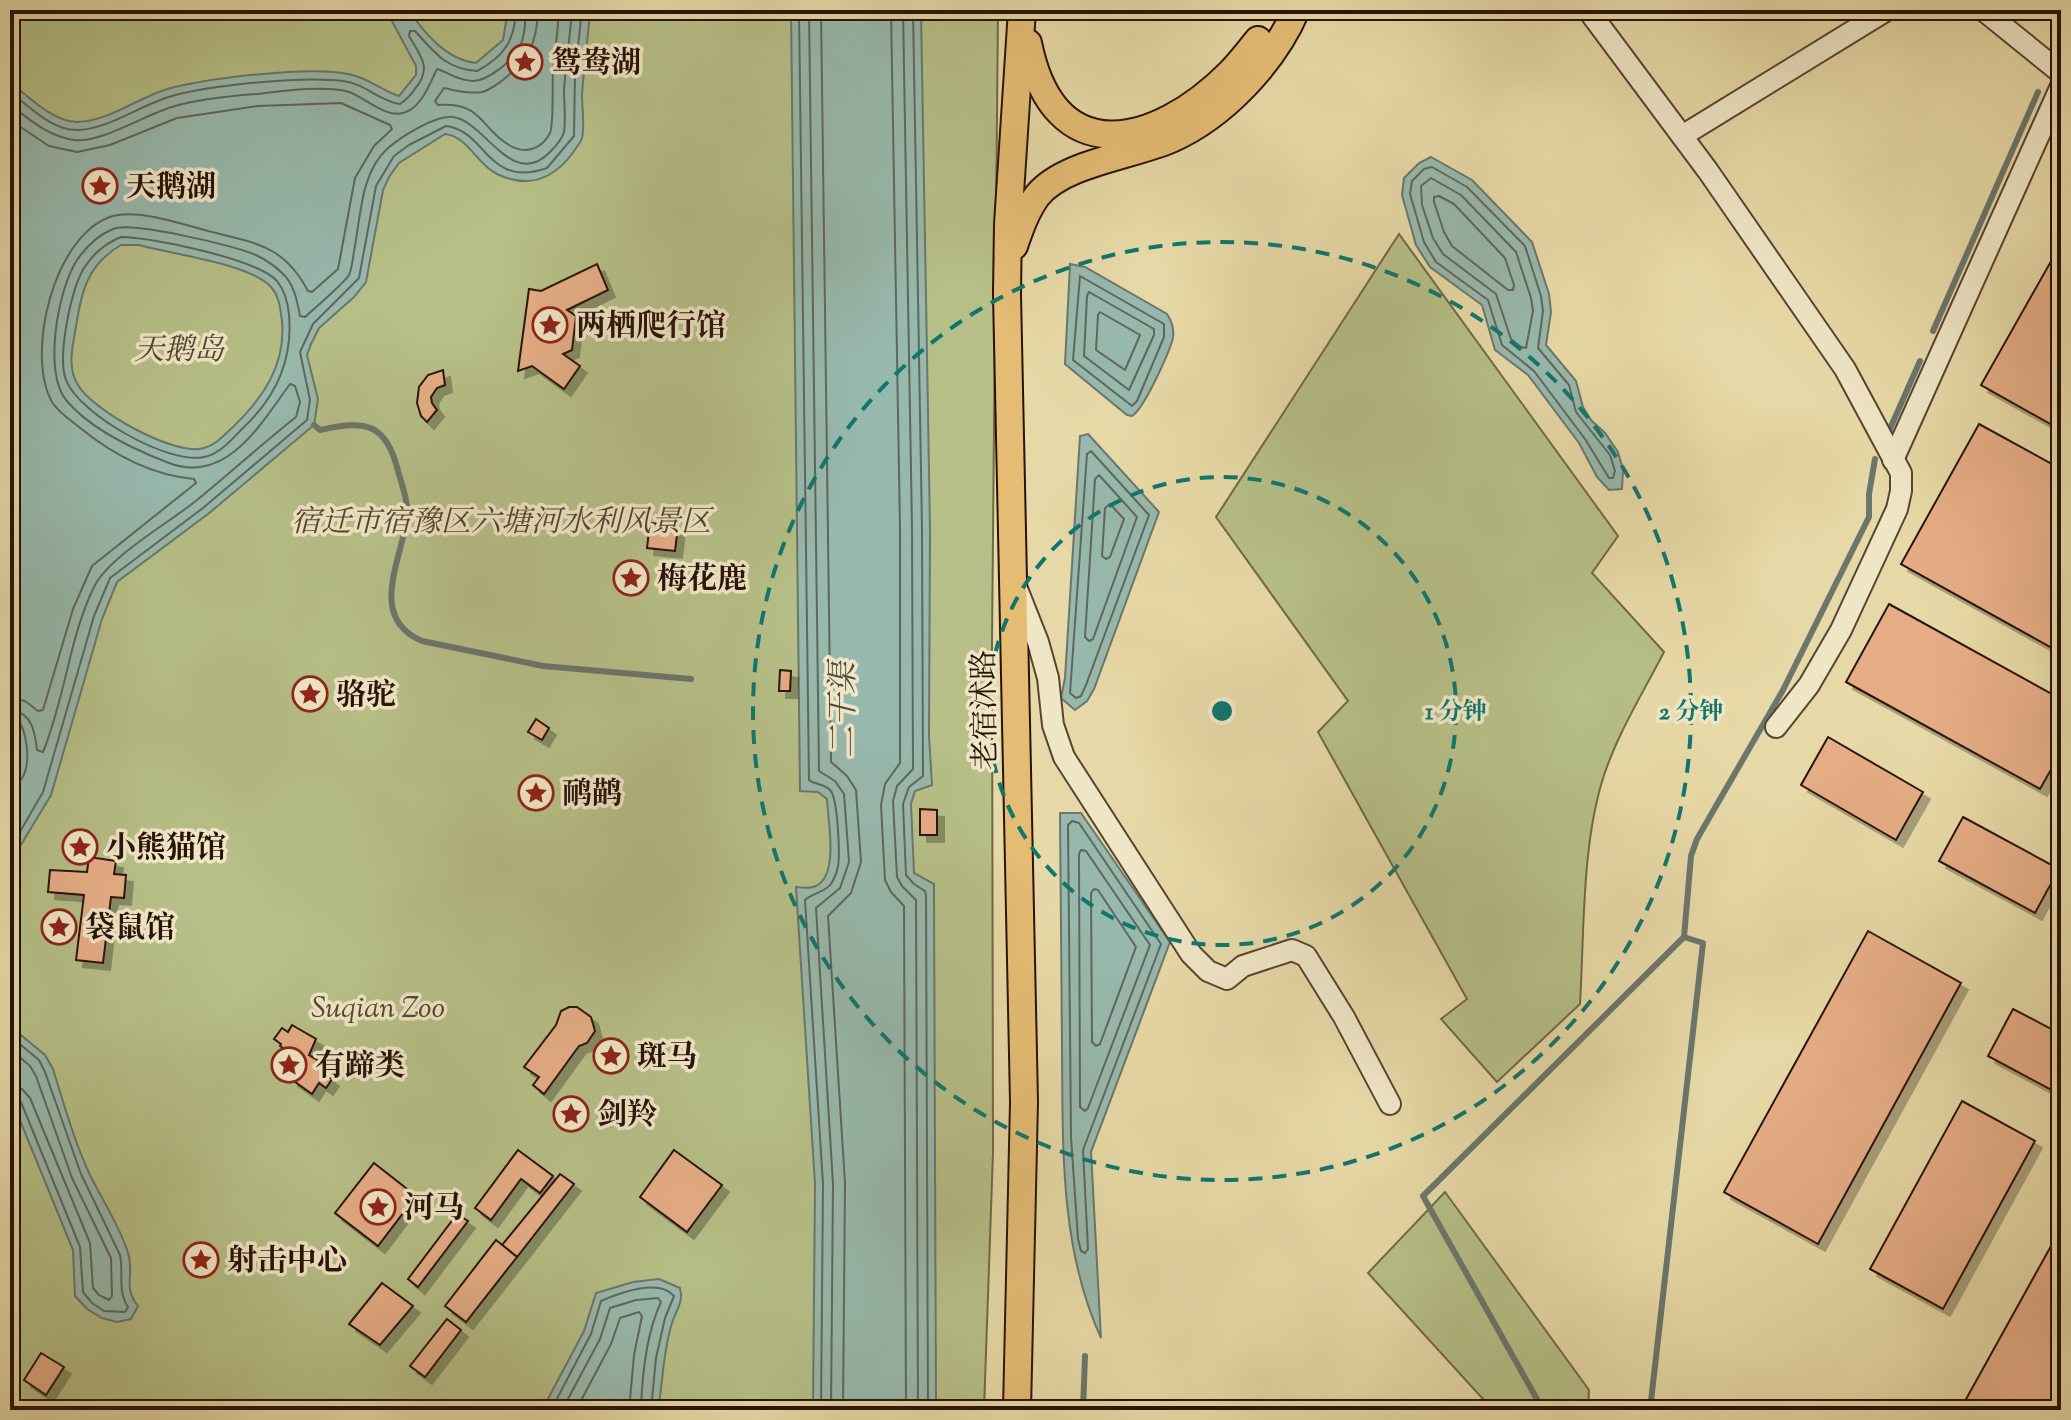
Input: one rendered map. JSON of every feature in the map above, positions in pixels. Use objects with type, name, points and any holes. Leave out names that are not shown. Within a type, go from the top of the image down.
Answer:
[{"type":"main road","points":[[1022,13],[1033,67],[1047,97],[1077,127],[1110,136],[1132,133],[1160,123],[1180,113],[1211,90],[1259,39],[1277,10]]},
{"type":"main road","points":[[1008,265],[1027,213],[1045,188],[1079,169],[1172,139],[1200,122],[1243,86],[1275,49],[1296,10]]},
{"type":"main road","name":"老宿沭路","points":[[1017,1410],[1024,1102],[1008,265],[1022,13]]},
{"type":"street","points":[[1588,10],[1682,136],[1845,369],[1901,473],[1897,509],[1841,630],[1809,685],[1776,727]]},
{"type":"street","points":[[1682,136],[1887,10]]},
{"type":"street","points":[[1983,10],[2061,73]]},
{"type":"street","points":[[1893,460],[2061,86]]},
{"type":"street","points":[[1013,578],[1038,642],[1048,678],[1053,725],[1064,757],[1191,954],[1208,971],[1227,979],[1243,966],[1292,950],[1306,956],[1344,1017],[1390,1104]]},
{"type":"green space","name":"Suqian Zoo","points":[[10,10],[998,10],[992,642],[993,1152],[984,1410],[10,1410]]},
{"type":"green space","points":[[1399,234],[1618,536],[1592,573],[1664,652],[1629,717],[1601,785],[1590,837],[1580,1004],[1497,1082],[1441,1019],[1467,999],[1318,732],[1348,701],[1216,517]]},
{"type":"green space","points":[[1445,1192],[1589,1390],[1588,1410],[1493,1410],[1368,1273]]},
{"type":"water","points":[[386,10],[408,10],[446,51],[476,63],[503,40],[508,10],[590,10],[582,95],[582,138],[556,170],[548,176],[529,181],[508,179],[490,170],[460,140],[445,134],[399,163],[389,177],[383,190],[366,282],[319,328],[307,355],[318,399],[314,425],[208,514],[117,582],[102,619],[51,795],[10,863],[10,782],[18,764],[19,749],[10,723],[10,82],[51,113],[78,122],[113,113],[171,88],[260,74],[309,71],[348,74],[399,96],[416,75],[416,66]],"holes":[[[121,245],[139,245],[246,272],[271,287],[278,299],[282,337],[270,380],[244,416],[220,439],[204,448],[174,445],[135,429],[86,395],[73,374],[76,323],[91,274],[108,254]]]},
{"type":"water","name":"二干渠","points":[[791,10],[921,10],[932,785],[915,791],[911,804],[914,873],[934,884],[936,1410],[813,1410],[815,1184],[796,887],[811,888],[823,880],[828,871],[830,847],[827,799],[818,792],[800,791]]},
{"type":"water","points":[[1431,157],[1472,180],[1532,242],[1549,294],[1551,312],[1546,345],[1576,381],[1583,407],[1618,452],[1623,470],[1622,489],[1609,490],[1597,477],[1579,443],[1528,375],[1495,350],[1482,305],[1430,267],[1416,245],[1402,195],[1404,178],[1419,163]]},
{"type":"water","points":[[1070,264],[1085,267],[1167,314],[1170,320],[1173,338],[1167,356],[1149,392],[1132,416],[1065,364]]},
{"type":"water","points":[[1088,434],[1159,512],[1094,689],[1087,701],[1075,710],[1061,698],[1065,678],[1080,436]]},
{"type":"water","points":[[1060,813],[1081,813],[1170,942],[1091,1152],[1101,1338],[1077,1267],[1066,1194]]},
{"type":"water","points":[[10,1026],[45,1055],[53,1069],[84,1162],[125,1243],[131,1292],[138,1306],[131,1319],[117,1322],[102,1318],[87,1309],[75,1296],[73,1250],[10,1096]]},
{"type":"water","points":[[659,1279],[680,1288],[681,1298],[667,1344],[658,1410],[542,1410],[584,1331],[596,1293],[633,1282]]},
{"type":"building","points":[[2050,263],[2061,269],[2061,430],[1981,385]]},
{"type":"building","points":[[597,264],[608,290],[567,310],[576,316],[572,350],[563,354],[580,366],[564,389],[532,366],[518,371],[529,289],[541,291]]},
{"type":"building","points":[[443,370],[445,385],[437,388],[431,397],[437,410],[427,422],[421,416],[417,403],[419,387],[428,375]]},
{"type":"building","points":[[1979,424],[2061,469],[2061,653],[1901,564]]},
{"type":"building","points":[[650,523],[678,526],[675,551],[647,548]]},
{"type":"building","points":[[1889,604],[2061,699],[2061,752],[2040,789],[1846,682]]},
{"type":"building","points":[[780,670],[791,671],[790,691],[779,691]]},
{"type":"building","points":[[536,719],[549,728],[542,740],[528,732]]},
{"type":"building","points":[[1828,737],[1923,792],[1896,840],[1801,785]]},
{"type":"building","points":[[920,809],[937,810],[937,835],[920,835]]},
{"type":"building","points":[[1963,817],[2059,869],[2035,913],[1939,861]]},
{"type":"building","points":[[89,857],[116,861],[114,874],[126,875],[124,898],[111,897],[103,963],[76,960],[84,895],[48,892],[50,870],[87,872]]},
{"type":"building","points":[[1868,931],[1961,983],[1818,1244],[1724,1192]]},
{"type":"building","points":[[577,1007],[591,1017],[595,1031],[587,1043],[579,1046],[544,1094],[533,1085],[539,1077],[524,1067],[556,1025],[561,1011]]},
{"type":"building","points":[[2013,1009],[2061,1034],[2059,1094],[1988,1056]]},
{"type":"building","points":[[292,1025],[316,1039],[309,1055],[329,1067],[325,1074],[332,1079],[326,1088],[319,1083],[312,1094],[291,1079],[302,1061],[274,1039],[282,1028],[288,1032]]},
{"type":"building","points":[[1962,1101],[2035,1141],[1943,1309],[1870,1269]]},
{"type":"building","points":[[518,1150],[553,1176],[540,1193],[521,1179],[491,1220],[475,1208]]},
{"type":"building","points":[[674,1150],[722,1185],[687,1232],[640,1197]]},
{"type":"building","points":[[374,1163],[416,1196],[378,1246],[335,1213]]},
{"type":"building","points":[[560,1174],[574,1184],[517,1257],[502,1245]]},
{"type":"building","points":[[457,1214],[468,1221],[418,1287],[408,1279]]},
{"type":"building","points":[[2061,1228],[2061,1410],[1960,1410]]},
{"type":"building","points":[[496,1240],[517,1257],[466,1322],[445,1306]]},
{"type":"building","points":[[382,1283],[413,1306],[380,1345],[349,1324]]},
{"type":"building","points":[[447,1319],[461,1330],[425,1377],[410,1366]]},
{"type":"building","points":[[41,1353],[64,1367],[46,1395],[24,1380]]},
{"type":"waterway","points":[[1933,331],[2038,92]]},
{"type":"waterway","points":[[1889,431],[1920,361]]},
{"type":"waterway","points":[[314,425],[320,430],[349,425],[371,428],[380,434],[393,455],[407,507],[391,599],[395,615],[404,630],[422,641],[543,666],[691,679]]},
{"type":"waterway","points":[[1543,1410],[1423,1196],[1684,937],[1691,856],[1697,839],[1783,690],[1869,517],[1875,459]]},
{"type":"waterway","points":[[1650,1410],[1703,943],[1684,937]]},
{"type":"waterway","points":[[1083,1410],[1085,1356]]},
{"type":"place","name":"鸳鸯湖","points":[[525,62]]},
{"type":"place","name":"天鹅湖","points":[[100,186]]},
{"type":"place","name":"两栖爬行馆","points":[[550,325]]},
{"type":"place","name":"梅花鹿","points":[[631,578]]},
{"type":"place","name":"骆驼","points":[[310,694]]},
{"type":"place","name":"鸸鹋","points":[[536,793]]},
{"type":"place","name":"小熊猫馆","points":[[80,847]]},
{"type":"place","name":"袋鼠馆","points":[[59,927]]},
{"type":"place","name":"斑马","points":[[611,1056]]},
{"type":"place","name":"有蹄类","points":[[289,1065]]},
{"type":"place","name":"剑羚","points":[[571,1114]]},
{"type":"place","name":"河马","points":[[378,1207]]},
{"type":"place","name":"射击中心","points":[[201,1260]]},
{"type":"park label","name":"天鹅岛","points":[[179,349]]},
{"type":"park label","name":"宿迁市宿豫区六塘河水利风景区","points":[[501,521]]}]
